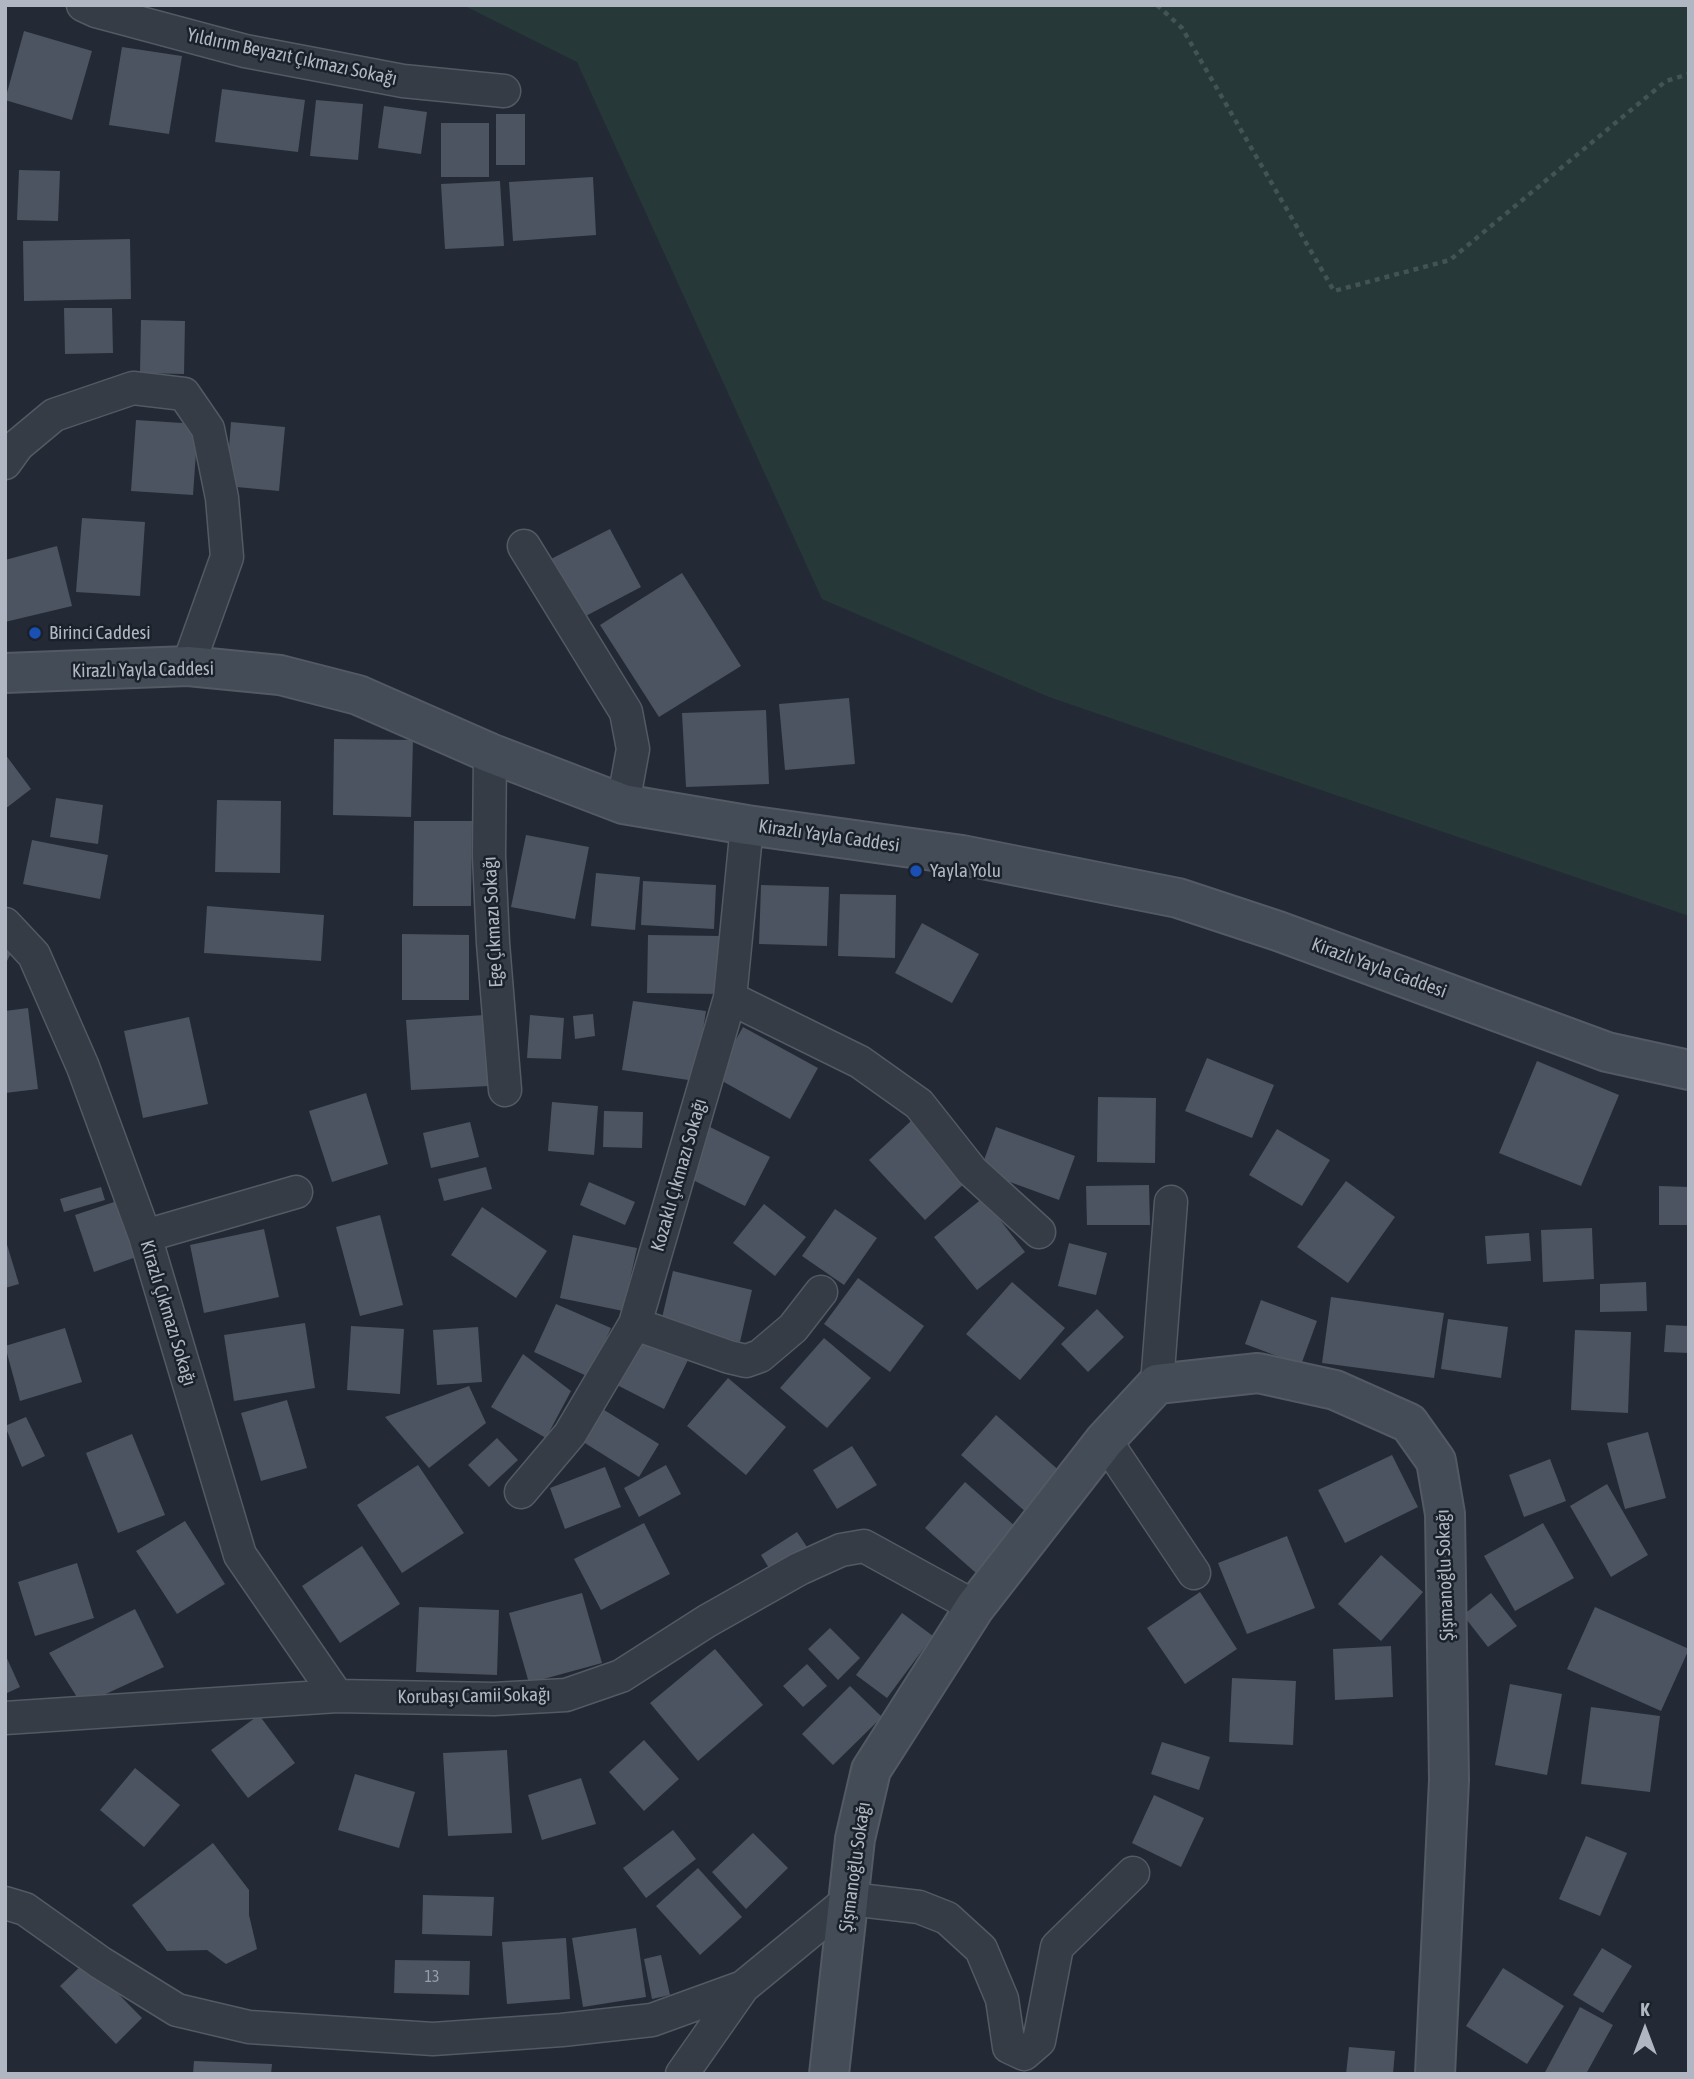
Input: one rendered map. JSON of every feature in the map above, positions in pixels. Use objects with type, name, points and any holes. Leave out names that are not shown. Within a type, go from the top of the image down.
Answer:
[{"type":"main road","name":"Kirazlı Yayla Caddesi","points":[[5,673],[188,666],[279,675],[358,695],[490,753],[623,804],[747,825],[962,855],[1178,898],[1278,931],[1607,1052],[1689,1070]]},
{"type":"main road","name":"Şişmanoğlu Sokağı","points":[[829,2074],[855,1839],[871,1770],[975,1607],[1105,1440],[1157,1384],[1258,1373],[1335,1390],[1409,1423],[1436,1461],[1445,1514],[1449,1780],[1436,2074]]},
{"type":"street","name":"Yıldırım Beyazıt Çıkmazı Sokağı","points":[[83,5],[96,11],[245,51],[403,81],[504,91]]},
{"type":"street","points":[[5,463],[18,444],[54,415],[133,388],[184,394],[208,429],[222,498],[227,557],[188,666]]},
{"type":"street","points":[[524,546],[626,712],[633,749],[623,804]]},
{"type":"street","name":"Ege Çıkmazı Sokağı","points":[[490,753],[491,893],[505,1090]]},
{"type":"street","name":"Kozaklı Çıkmazı Sokağı","points":[[521,1492],[570,1434],[635,1324],[730,998],[747,825]]},
{"type":"street","name":"Kirazlı Çıkmazı Sokağı","points":[[5,924],[34,955],[83,1067],[145,1236],[240,1555],[337,1696]]},
{"type":"street","points":[[730,998],[860,1062],[919,1104],[972,1171],[1039,1232]]},
{"type":"street","points":[[145,1236],[296,1192]]},
{"type":"street","points":[[1157,1384],[1171,1202]]},
{"type":"street","points":[[635,1324],[746,1361],[760,1356],[793,1328],[821,1292]]},
{"type":"street","points":[[1105,1440],[1194,1573]]},
{"type":"street","name":"Korubaşı Camii Sokağı","points":[[5,1718],[337,1696],[494,1699],[566,1695],[621,1676],[707,1621],[799,1569],[841,1550],[864,1546],[975,1607]]},
{"type":"street","points":[[682,2074],[743,1987],[850,1899],[919,1907],[947,1919],[981,1949],[1002,1999],[1009,2047],[1024,2054],[1039,2041],[1057,1947],[1133,1873]]},
{"type":"street","points":[[5,1903],[25,1909],[100,1963],[177,2010],[249,2027],[433,2039],[562,2030],[652,2020],[743,1987]]},
{"type":"path","points":[[1157,5],[1182,27],[1334,291],[1450,260],[1667,81],[1689,74]]},
{"type":"shaded area","points":[[463,5],[1689,5],[1689,916],[1049,697],[822,599],[577,62]]},
{"type":"building","points":[[24,31],[92,51],[72,120],[5,100]]},
{"type":"building","points":[[122,47],[182,56],[169,134],[109,125]]},
{"type":"building","points":[[222,89],[305,100],[298,152],[215,142]]},
{"type":"building","points":[[316,100],[363,104],[358,160],[310,156]]},
{"type":"building","points":[[384,106],[427,112],[421,154],[378,148]]},
{"type":"building","points":[[496,114],[525,114],[525,165],[496,165]]},
{"type":"building","points":[[441,123],[489,123],[489,177],[441,177]]},
{"type":"building","points":[[19,170],[60,171],[58,221],[17,220]]},
{"type":"building","points":[[593,177],[596,235],[513,241],[509,182]]},
{"type":"building","points":[[500,181],[504,246],[445,249],[441,184]]},
{"type":"building","points":[[130,239],[131,299],[24,301],[23,241]]},
{"type":"building","points":[[64,308],[112,308],[113,353],[65,354]]},
{"type":"building","points":[[141,320],[185,321],[184,374],[140,373]]},
{"type":"building","points":[[136,420],[198,424],[193,495],[131,491]]},
{"type":"building","points":[[231,422],[285,427],[279,491],[226,486]]},
{"type":"building","points":[[82,518],[145,522],[140,596],[76,592]]},
{"type":"building","points":[[610,529],[641,587],[582,618],[551,559]]},
{"type":"building","points":[[57,546],[72,606],[5,622],[5,560]]},
{"type":"building","points":[[682,573],[741,666],[659,717],[600,625]]},
{"type":"building","points":[[849,698],[855,764],[785,770],[779,704]]},
{"type":"building","points":[[766,710],[769,784],[686,787],[682,713]]},
{"type":"building","points":[[334,739],[413,740],[411,817],[333,815]]},
{"type":"building","points":[[5,754],[31,789],[5,809]]},
{"type":"building","points":[[56,798],[103,805],[98,844],[50,837]]},
{"type":"building","points":[[217,800],[281,801],[280,873],[215,872]]},
{"type":"building","points":[[414,821],[472,821],[471,906],[413,906]]},
{"type":"building","points":[[526,835],[589,847],[575,919],[511,907]]},
{"type":"building","points":[[32,840],[108,855],[100,899],[23,884]]},
{"type":"building","points":[[596,873],[640,877],[635,930],[591,926]]},
{"type":"building","points":[[643,881],[716,885],[714,929],[641,925]]},
{"type":"building","points":[[761,885],[829,887],[827,946],[759,944]]},
{"type":"building","points":[[840,894],[896,895],[895,958],[838,956]]},
{"type":"building","points":[[207,906],[324,915],[321,961],[204,953]]},
{"type":"building","points":[[922,923],[979,954],[952,1003],[895,973]]},
{"type":"building","points":[[402,934],[469,935],[469,1000],[402,1000]]},
{"type":"building","points":[[648,935],[722,936],[721,994],[647,993]]},
{"type":"building","points":[[5,947],[12,951],[5,965]]},
{"type":"building","points":[[633,1001],[706,1011],[695,1081],[622,1070]]},
{"type":"building","points":[[28,1008],[38,1089],[5,1093],[5,1011]]},
{"type":"building","points":[[593,1014],[595,1036],[575,1039],[573,1016]]},
{"type":"building","points":[[485,1015],[489,1086],[411,1090],[406,1020]]},
{"type":"building","points":[[530,1015],[564,1018],[561,1059],[527,1058]]},
{"type":"building","points":[[189,1017],[208,1104],[143,1118],[124,1031]]},
{"type":"building","points":[[743,1027],[818,1068],[790,1119],[715,1077]]},
{"type":"building","points":[[1207,1058],[1274,1085],[1252,1138],[1185,1111]]},
{"type":"building","points":[[1537,1061],[1619,1095],[1581,1186],[1499,1153]]},
{"type":"building","points":[[366,1093],[388,1164],[332,1182],[309,1111]]},
{"type":"building","points":[[1098,1097],[1156,1098],[1155,1163],[1097,1162]]},
{"type":"building","points":[[552,1102],[598,1106],[594,1155],[548,1151]]},
{"type":"building","points":[[604,1111],[643,1112],[642,1148],[603,1147]]},
{"type":"building","points":[[911,1121],[967,1181],[925,1220],[869,1160]]},
{"type":"building","points":[[470,1122],[479,1157],[431,1168],[423,1133]]},
{"type":"building","points":[[710,1127],[770,1157],[745,1206],[685,1176]]},
{"type":"building","points":[[996,1127],[1075,1156],[1059,1200],[980,1171]]},
{"type":"building","points":[[1277,1129],[1330,1160],[1302,1206],[1249,1175]]},
{"type":"building","points":[[486,1167],[492,1189],[444,1201],[438,1179]]},
{"type":"building","points":[[1346,1181],[1395,1217],[1348,1283],[1297,1247]]},
{"type":"building","points":[[589,1182],[635,1202],[625,1225],[580,1205]]},
{"type":"building","points":[[1149,1185],[1150,1225],[1087,1225],[1086,1186]]},
{"type":"building","points":[[1659,1186],[1689,1187],[1689,1225],[1659,1225]]},
{"type":"building","points":[[101,1187],[105,1200],[64,1212],[60,1199]]},
{"type":"building","points":[[983,1198],[1025,1252],[977,1290],[934,1237]]},
{"type":"building","points":[[117,1201],[136,1257],[94,1272],[75,1215]]},
{"type":"building","points":[[764,1204],[806,1237],[775,1276],[733,1243]]},
{"type":"building","points":[[482,1207],[547,1251],[516,1298],[451,1255]]},
{"type":"building","points":[[835,1209],[877,1238],[844,1285],[802,1256]]},
{"type":"building","points":[[380,1215],[403,1305],[360,1316],[336,1227]]},
{"type":"building","points":[[1592,1228],[1594,1279],[1543,1282],[1541,1230]]},
{"type":"building","points":[[264,1229],[279,1297],[204,1313],[190,1245]]},
{"type":"building","points":[[1529,1233],[1531,1261],[1487,1264],[1485,1236]]},
{"type":"building","points":[[573,1235],[637,1248],[623,1311],[560,1298]]},
{"type":"building","points":[[5,1238],[19,1284],[5,1288]]},
{"type":"building","points":[[1069,1243],[1107,1253],[1096,1295],[1058,1286]]},
{"type":"building","points":[[673,1271],[752,1290],[740,1342],[661,1322]]},
{"type":"building","points":[[858,1278],[924,1326],[890,1372],[824,1324]]},
{"type":"building","points":[[1012,1282],[1065,1328],[1020,1380],[966,1334]]},
{"type":"building","points":[[1646,1282],[1647,1311],[1600,1312],[1600,1284]]},
{"type":"building","points":[[1331,1297],[1444,1313],[1434,1378],[1322,1363]]},
{"type":"building","points":[[1261,1300],[1317,1321],[1301,1365],[1245,1344]]},
{"type":"building","points":[[556,1304],[611,1328],[589,1377],[534,1352]]},
{"type":"building","points":[[1097,1309],[1124,1337],[1088,1372],[1061,1344]]},
{"type":"building","points":[[1448,1319],[1508,1327],[1501,1378],[1441,1369]]},
{"type":"building","points":[[305,1323],[315,1388],[234,1401],[224,1335]]},
{"type":"building","points":[[1666,1325],[1689,1326],[1689,1353],[1664,1352]]},
{"type":"building","points":[[351,1326],[404,1329],[400,1394],[347,1390]]},
{"type":"building","points":[[478,1327],[482,1382],[437,1385],[433,1330]]},
{"type":"building","points":[[65,1328],[82,1382],[20,1401],[5,1346]]},
{"type":"building","points":[[1575,1330],[1631,1332],[1628,1413],[1571,1410]]},
{"type":"building","points":[[638,1336],[688,1360],[664,1409],[615,1384]]},
{"type":"building","points":[[824,1338],[871,1378],[827,1428],[780,1388]]},
{"type":"building","points":[[523,1354],[571,1391],[546,1438],[491,1407]]},
{"type":"building","points":[[728,1378],[786,1427],[746,1475],[687,1426]]},
{"type":"building","points":[[469,1386],[486,1423],[429,1468],[385,1417]]},
{"type":"building","points":[[287,1400],[307,1468],[261,1481],[241,1413]]},
{"type":"building","points":[[601,1408],[659,1444],[639,1477],[580,1440]]},
{"type":"building","points":[[996,1415],[1062,1473],[1027,1513],[961,1455]]},
{"type":"building","points":[[26,1417],[45,1456],[22,1467],[5,1426]]},
{"type":"building","points":[[1648,1432],[1666,1498],[1625,1509],[1607,1443]]},
{"type":"building","points":[[132,1434],[165,1515],[118,1533],[86,1453]]},
{"type":"building","points":[[497,1438],[518,1460],[489,1487],[468,1465]]},
{"type":"building","points":[[852,1446],[877,1485],[837,1509],[813,1470]]},
{"type":"building","points":[[1392,1455],[1418,1507],[1345,1543],[1318,1490]]},
{"type":"building","points":[[1550,1459],[1566,1501],[1524,1517],[1509,1475]]},
{"type":"building","points":[[418,1465],[464,1533],[402,1573],[357,1505]]},
{"type":"building","points":[[666,1465],[681,1494],[639,1517],[624,1488]]},
{"type":"building","points":[[605,1467],[621,1507],[565,1529],[550,1488]]},
{"type":"building","points":[[965,1482],[1016,1527],[976,1573],[925,1528]]},
{"type":"building","points":[[1607,1484],[1648,1555],[1611,1577],[1570,1506]]},
{"type":"building","points":[[185,1521],[225,1584],[177,1614],[136,1551]]},
{"type":"building","points":[[644,1523],[670,1574],[601,1610],[574,1559]]},
{"type":"building","points":[[1543,1523],[1574,1578],[1515,1611],[1484,1556]]},
{"type":"building","points":[[797,1532],[809,1550],[772,1573],[761,1555]]},
{"type":"building","points":[[1287,1536],[1315,1608],[1247,1634],[1218,1563]]},
{"type":"building","points":[[362,1546],[400,1604],[340,1643],[302,1586]]},
{"type":"building","points":[[1381,1555],[1423,1592],[1381,1641],[1338,1604]]},
{"type":"building","points":[[77,1563],[94,1618],[35,1636],[18,1582]]},
{"type":"building","points":[[1200,1592],[1237,1649],[1185,1684],[1147,1628]]},
{"type":"building","points":[[582,1593],[602,1663],[529,1683],[509,1613]]},
{"type":"building","points":[[1491,1593],[1517,1626],[1488,1647],[1463,1615]]},
{"type":"building","points":[[419,1607],[499,1610],[497,1675],[416,1672]]},
{"type":"building","points":[[1595,1607],[1689,1649],[1661,1711],[1567,1669]]},
{"type":"building","points":[[135,1609],[164,1667],[82,1705],[49,1653]]},
{"type":"building","points":[[902,1613],[933,1636],[887,1698],[856,1675]]},
{"type":"building","points":[[830,1628],[860,1658],[838,1680],[808,1649]]},
{"type":"building","points":[[1391,1646],[1393,1697],[1335,1700],[1333,1649]]},
{"type":"building","points":[[715,1649],[763,1705],[698,1761],[650,1703]]},
{"type":"building","points":[[5,1654],[20,1687],[5,1694]]},
{"type":"building","points":[[807,1664],[827,1686],[803,1707],[783,1686]]},
{"type":"building","points":[[1232,1678],[1296,1681],[1293,1745],[1229,1742]]},
{"type":"building","points":[[1510,1684],[1562,1694],[1547,1775],[1495,1765]]},
{"type":"building","points":[[850,1686],[882,1717],[833,1765],[802,1734]]},
{"type":"building","points":[[1591,1707],[1660,1716],[1650,1792],[1581,1784]]},
{"type":"building","points":[[259,1715],[295,1763],[248,1798],[211,1750]]},
{"type":"building","points":[[644,1740],[679,1779],[644,1811],[609,1772]]},
{"type":"building","points":[[1162,1742],[1210,1757],[1199,1790],[1151,1774]]},
{"type":"building","points":[[507,1750],[512,1833],[448,1836],[443,1753]]},
{"type":"building","points":[[135,1768],[180,1805],[144,1847],[100,1810]]},
{"type":"building","points":[[355,1774],[415,1792],[399,1848],[338,1830]]},
{"type":"building","points":[[581,1778],[596,1824],[542,1840],[528,1795]]},
{"type":"building","points":[[1154,1795],[1204,1818],[1181,1867],[1132,1843]]},
{"type":"building","points":[[673,1830],[696,1859],[646,1898],[623,1868]]},
{"type":"building","points":[[753,1833],[788,1868],[746,1909],[712,1872]]},
{"type":"building","points":[[1586,1836],[1627,1853],[1600,1916],[1559,1899]]},
{"type":"building","points":[[213,1843],[249,1890],[249,1915],[257,1949],[226,1964],[207,1950],[167,1951],[132,1905]]},
{"type":"building","points":[[698,1868],[742,1917],[700,1955],[656,1906]]},
{"type":"building","points":[[423,1895],[494,1897],[492,1936],[422,1934]]},
{"type":"building","points":[[636,1928],[646,1997],[583,2007],[572,1938]]},
{"type":"building","points":[[566,1938],[570,1999],[507,2004],[502,1942]]},
{"type":"building","points":[[1602,1948],[1632,1966],[1603,2013],[1573,1995]]},
{"type":"building","points":[[661,1955],[670,1995],[652,1999],[644,1959]]},
{"type":"building","points":[[395,1960],[470,1961],[469,1995],[394,1993]]},
{"type":"building","points":[[86,1961],[142,2018],[116,2044],[60,1986]]},
{"type":"building","points":[[1503,1968],[1564,2006],[1527,2064],[1466,2026]]},
{"type":"building","points":[[1580,2007],[1613,2025],[1586,2074],[1544,2074]]},
{"type":"building","points":[[1349,2047],[1395,2051],[1393,2074],[1346,2074]]},
{"type":"building","points":[[194,2061],[272,2064],[271,2074],[193,2074]]},
{"type":"place","name":"Birinci Caddesi","points":[[35,633]]},
{"type":"place","name":"Yayla Yolu","points":[[916,871]]}]
